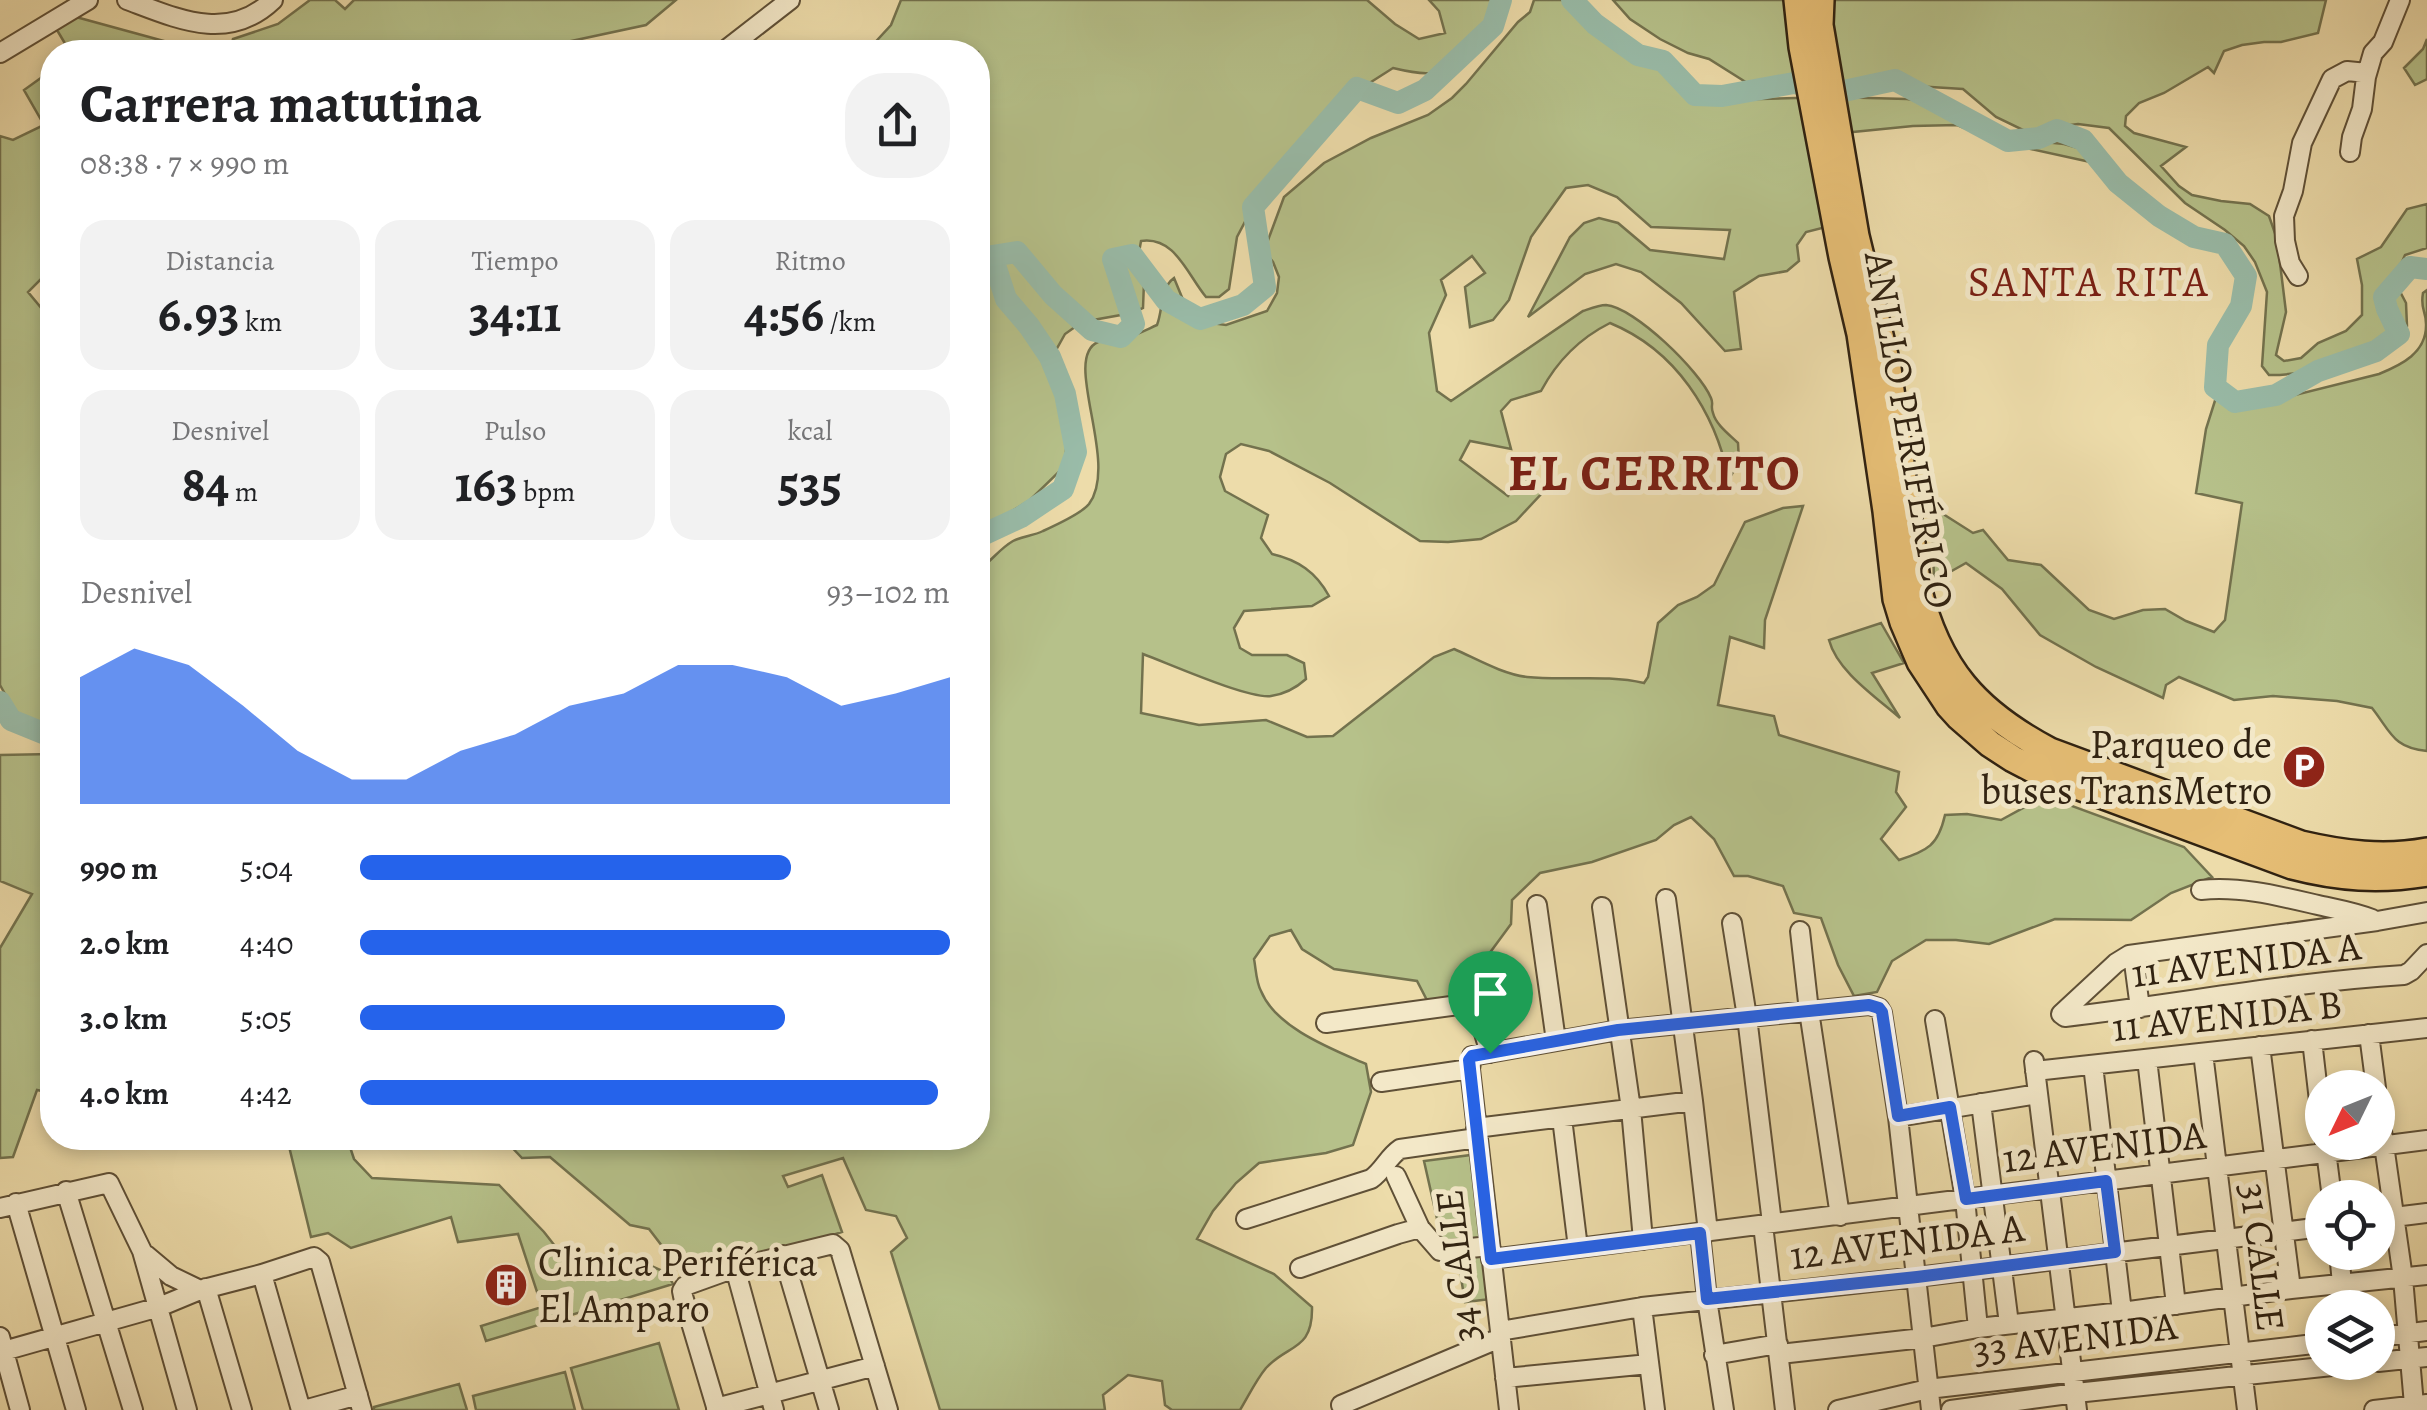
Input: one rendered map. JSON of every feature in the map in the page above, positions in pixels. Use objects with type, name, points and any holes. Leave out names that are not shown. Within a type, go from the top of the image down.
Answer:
[{"type":"highway","name":"ANILLO PERIFÉRICO","points":[[1797,0],[1802,47],[1842,257],[1898,512],[1926,620],[1959,679],[1978,702],[2016,734],[2050,751],[2301,844],[2342,854],[2378,856],[2427,851]]},
{"type":"highway","name":"ANILLO PERIFÉRICO","points":[[1821,0],[1820,25],[1856,236],[1888,368],[1898,512],[1896,599],[1912,647],[1929,677],[1950,706],[1990,744],[2036,771],[2292,866],[2326,875],[2401,878],[2427,873]]},
{"type":"street","points":[[0,54],[88,0]]},
{"type":"street","points":[[127,0],[219,26],[252,17],[273,0]]},
{"type":"street","points":[[739,40],[790,0]]},
{"type":"street","points":[[2350,152],[2374,50],[2382,42],[2400,0]]},
{"type":"street","points":[[2298,276],[2290,263],[2284,216],[2294,192],[2302,143],[2332,78],[2347,71],[2367,73]]},
{"type":"street","points":[[2201,890],[2245,890],[2350,911],[2377,921]]},
{"type":"street","points":[[1666,899],[1693,1101],[1707,1299],[1724,1410]]},
{"type":"street","points":[[1537,905],[1556,1041]]},
{"type":"street","points":[[1602,907],[1631,1109],[1643,1240]]},
{"type":"street","points":[[2140,1008],[2133,955],[2427,912]]},
{"type":"street","points":[[1732,923],[1747,1017],[1786,1410]]},
{"type":"street","points":[[1800,931],[1840,1216]]},
{"type":"street","name":"11 AVENIDA A","points":[[2133,955],[2116,962],[2062,1010],[2062,1016],[2256,990],[2404,976],[2427,954]]},
{"type":"street","name":"34 CALLE","points":[[1326,1023],[1466,1004],[1478,1010],[1477,1133],[1505,1378],[1502,1408]]},
{"type":"street","points":[[1380,1082],[1618,1030],[1869,1005],[1879,1008],[1898,1116],[1931,1410]]},
{"type":"street","points":[[1935,1020],[1966,1199],[1978,1328]]},
{"type":"street","name":"11 AVENIDA B","points":[[2038,1094],[2034,1066],[2147,1059],[2427,1028]]},
{"type":"street","points":[[2369,1034],[2374,1070]]},
{"type":"street","points":[[2312,1040],[2315,1070]]},
{"type":"street","points":[[2260,1046],[2291,1289]]},
{"type":"street","name":"31 CALLE","points":[[2203,1052],[2246,1410]]},
{"type":"street","points":[[2147,1059],[2176,1305]]},
{"type":"street","points":[[2093,1064],[2122,1312]]},
{"type":"street","points":[[1898,1116],[2038,1094],[2077,1402]]},
{"type":"street","points":[[1246,1219],[1370,1179],[1400,1149],[1562,1118],[1693,1101]]},
{"type":"street","points":[[1981,1103],[2009,1324]]},
{"type":"street","points":[[1562,1118],[1578,1248]]},
{"type":"street","name":"12 AVENIDA","points":[[2395,1144],[2427,1140]]},
{"type":"street","name":"12 AVENIDA","points":[[1420,1228],[1444,1252],[1578,1248],[2273,1160],[2305,1153]]},
{"type":"street","points":[[1300,1268],[1420,1228],[1396,1176]]},
{"type":"street","points":[[76,1410],[8,1206],[109,1183],[142,1250],[187,1410]]},
{"type":"street","points":[[66,1191],[133,1410]]},
{"type":"street","points":[[2395,1217],[2427,1213]]},
{"type":"street","name":"12 AVENIDA A","points":[[1341,1405],[1500,1334],[1642,1307],[2305,1229]]},
{"type":"street","points":[[875,1366],[820,1380],[772,1402],[716,1409],[682,1291],[689,1283],[735,1268],[833,1244],[840,1250],[875,1366],[888,1410]]},
{"type":"street","points":[[142,1250],[171,1276],[203,1289]]},
{"type":"street","points":[[2374,1410],[2420,1404],[2418,1332],[2395,1250]]},
{"type":"street","points":[[783,1255],[829,1410]]},
{"type":"street","points":[[20,1410],[1,1347],[54,1336],[203,1289],[318,1258],[360,1402],[303,1410],[262,1274]]},
{"type":"street","points":[[735,1268],[772,1402]]},
{"type":"street","points":[[2341,1270],[2342,1284]]},
{"type":"street","points":[[1714,1355],[1923,1338],[2009,1324],[2427,1274]]},
{"type":"street","points":[[203,1289],[242,1410]]},
{"type":"street","points":[[1642,1307],[1655,1410]]},
{"type":"street","name":"33 AVENIDA","points":[[1838,1410],[1928,1389],[2305,1345]]},
{"type":"street","points":[[1505,1378],[1648,1364]]},
{"type":"street","name":"33 AVENIDA","points":[[1950,1410],[2077,1402],[2305,1369]]},
{"type":"green space","points":[[310,0],[335,0],[345,9],[354,0],[676,0],[646,25],[576,40],[233,40],[278,24]]},
{"type":"green space","points":[[901,0],[1367,0],[1419,39],[1445,33],[1439,11],[1429,0],[1502,0],[1452,65],[1428,73],[1393,68],[1357,91],[1247,218],[1237,237],[1229,289],[1219,297],[1206,297],[1179,258],[1163,244],[1141,241],[1137,264],[1144,282],[1143,308],[1082,322],[1065,334],[1055,352],[1068,420],[1065,466],[1030,500],[990,525],[990,40],[877,40],[891,25]]},
{"type":"green space","points":[[1534,0],[1583,0],[1636,56],[1702,96],[1722,100],[1907,99],[1952,106],[2009,135],[2089,151],[2113,167],[1999,142],[1957,125],[1853,132],[1838,142],[1826,227],[1806,232],[1797,245],[1799,261],[1787,271],[1759,276],[1734,292],[1741,349],[1725,351],[1681,303],[1641,272],[1616,264],[1585,274],[1528,317],[1570,237],[1584,223],[1599,218],[1618,223],[1650,250],[1724,259],[1730,230],[1651,227],[1617,197],[1588,185],[1566,188],[1531,237],[1509,300],[1493,320],[1470,327],[1465,287],[1485,273],[1472,256],[1441,280],[1446,295],[1429,333],[1437,391],[1451,401],[1583,311],[1603,305],[1618,308],[1665,342],[1704,386],[1717,422],[1738,443],[1739,462],[1729,479],[1714,430],[1689,386],[1654,349],[1610,323],[1570,351],[1541,391],[1511,400],[1501,411],[1511,449],[1470,441],[1460,460],[1508,496],[1523,477],[1544,491],[1516,521],[1481,539],[1420,541],[1330,483],[1269,451],[1241,444],[1226,454],[1220,477],[1225,491],[1268,515],[1261,538],[1272,554],[1305,568],[1329,596],[1312,606],[1244,611],[1234,628],[1240,648],[1252,655],[1287,655],[1304,663],[1306,679],[1286,692],[1260,695],[1228,687],[1143,654],[1141,713],[1199,725],[1266,720],[1307,737],[1333,736],[1434,657],[1454,649],[1518,675],[1644,683],[1658,623],[1678,605],[1714,585],[1745,522],[1783,508],[1803,506],[1765,620],[1764,648],[1730,637],[1718,705],[1774,716],[1779,735],[1899,772],[1896,792],[1906,807],[1881,839],[1899,860],[1930,845],[1939,834],[1945,815],[2001,820],[2045,796],[2184,847],[2212,877],[2171,893],[2131,920],[2055,919],[1989,944],[1926,940],[1892,961],[1877,992],[1854,996],[1821,918],[1794,913],[1783,886],[1734,876],[1714,839],[1691,817],[1656,840],[1592,862],[1540,873],[1512,900],[1511,924],[1465,992],[1446,1011],[1431,1008],[1417,981],[1334,969],[1302,949],[1291,930],[1270,936],[1254,959],[1258,984],[1268,1004],[1306,1036],[1366,1064],[1371,1092],[1353,1145],[1259,1163],[1213,1211],[1197,1239],[1274,1274],[1312,1307],[1304,1339],[1266,1368],[1240,1410],[1172,1410],[1165,1405],[1162,1381],[1128,1375],[1103,1395],[1105,1410],[940,1410],[891,1252],[907,1238],[896,1216],[866,1210],[843,1158],[783,1176],[788,1187],[822,1175],[842,1232],[685,1276],[649,1229],[630,1225],[550,1157],[522,1158],[514,1150],[990,1150],[990,560],[1013,541],[1054,526],[1089,504],[1097,486],[1098,463],[1085,368],[1088,352],[1098,342],[1129,337],[1157,325],[1164,293],[1174,278],[1186,307],[1204,322],[1226,325],[1267,311],[1277,293],[1279,277],[1264,251],[1284,197],[1324,163],[1371,138],[1428,115],[1452,98],[1530,12]]},
{"type":"green space","points":[[1613,0],[2326,0],[2318,33],[2224,51],[2214,73],[2208,67],[2139,103],[2126,116],[2125,126],[2134,133],[2186,147],[2161,166],[2192,195],[2250,204],[2269,216],[2277,239],[2286,312],[2276,355],[2284,361],[2301,358],[2318,343],[2346,331],[2362,315],[2357,259],[2381,247],[2407,209],[2427,204],[2427,248],[2405,255],[2394,280],[2406,303],[2407,326],[2387,346],[2360,358],[2311,371],[2269,375],[2262,366],[2267,292],[2255,262],[2244,246],[2185,203],[2109,128],[2078,124],[2025,131],[1996,117],[1963,89],[1817,80],[1752,86],[1709,59],[1660,39],[1630,19]]},
{"type":"green space","points":[[76,17],[160,40],[63,40],[57,30]]},
{"type":"green space","points":[[2427,39],[2427,79],[2415,85],[2404,68],[2423,49]]},
{"type":"green space","points":[[40,79],[40,118],[24,90]]},
{"type":"green space","points":[[40,127],[40,280],[28,292],[40,306],[40,724],[27,725],[0,685],[0,136],[13,140]]},
{"type":"green space","points":[[2427,290],[2427,751],[2400,742],[2372,708],[2273,696],[2234,700],[2179,677],[2166,685],[2163,698],[2040,635],[2002,589],[1966,563],[1934,581],[1932,507],[1973,533],[1983,530],[2008,560],[2041,565],[2089,610],[2114,619],[2143,610],[2165,609],[2214,632],[2225,620],[2242,503],[2196,493],[2206,429],[2219,388],[2229,401],[2251,406],[2379,374],[2404,362],[2422,343],[2426,324],[2422,299]]},
{"type":"green space","points":[[1881,623],[1904,663],[1872,673],[1900,718],[1849,673],[1829,640]]},
{"type":"green space","points":[[40,754],[40,1091],[37,1090],[13,1157],[0,1158],[0,948],[32,894],[0,881],[0,755]]},
{"type":"green space","points":[[290,1150],[351,1150],[372,1178],[499,1185],[566,1260],[586,1267],[647,1264],[667,1273],[673,1284],[486,1341],[481,1326],[542,1307],[518,1234],[458,1242],[451,1217],[351,1248],[328,1233],[311,1237]]},
{"type":"green space","points":[[1471,1155],[1483,1240],[1443,1245],[1424,1161]]},
{"type":"green space","points":[[1486,1251],[1491,1299],[1465,1302],[1457,1253]]},
{"type":"green space","points":[[659,1343],[679,1410],[583,1410],[571,1368]]},
{"type":"green space","points":[[565,1372],[575,1410],[476,1410],[473,1396]]},
{"type":"green space","points":[[459,1384],[467,1410],[374,1410],[374,1407]]},
{"type":"waterway","points":[[990,531],[1021,517],[1063,489],[1076,452],[1065,394],[1050,357],[1006,299],[992,256],[1017,252],[1053,295],[1092,330],[1121,337],[1134,324],[1113,259],[1132,255],[1166,300],[1200,319],[1243,305],[1265,287],[1253,207],[1357,88],[1398,103],[1425,90],[1493,26],[1501,0]]},
{"type":"waterway","points":[[1572,0],[1595,24],[1638,55],[1663,61],[1695,95],[1722,96],[1794,83],[1839,92],[1895,80],[2008,141],[2039,138],[2057,130],[2083,140],[2118,183],[2159,216],[2194,237],[2225,244],[2246,276],[2241,306],[2218,345],[2215,387],[2235,402],[2276,395],[2318,371],[2376,351],[2399,334],[2384,297],[2410,267],[2427,269]]},
{"type":"waterway","points":[[0,702],[11,720],[40,732]]},
{"type":"place","name":"Parqueo de buses TransMetro","points":[[2304,767]]},
{"type":"place","name":"Clinica Periférica El Amparo","points":[[506,1285]]},
{"type":"district","name":"SANTA RITA","points":[[2089,281]]},
{"type":"district","name":"EL CERRITO","points":[[1655,472]]},
{"type":"route","points":[[1875,1006],[1882,1012],[1898,1116],[1950,1107],[1966,1199],[2106,1181],[2115,1252],[1707,1299],[1700,1233],[1491,1259],[1469,1060],[1476,1054],[1490,1053],[1682,1022],[1875,1006]]}]
